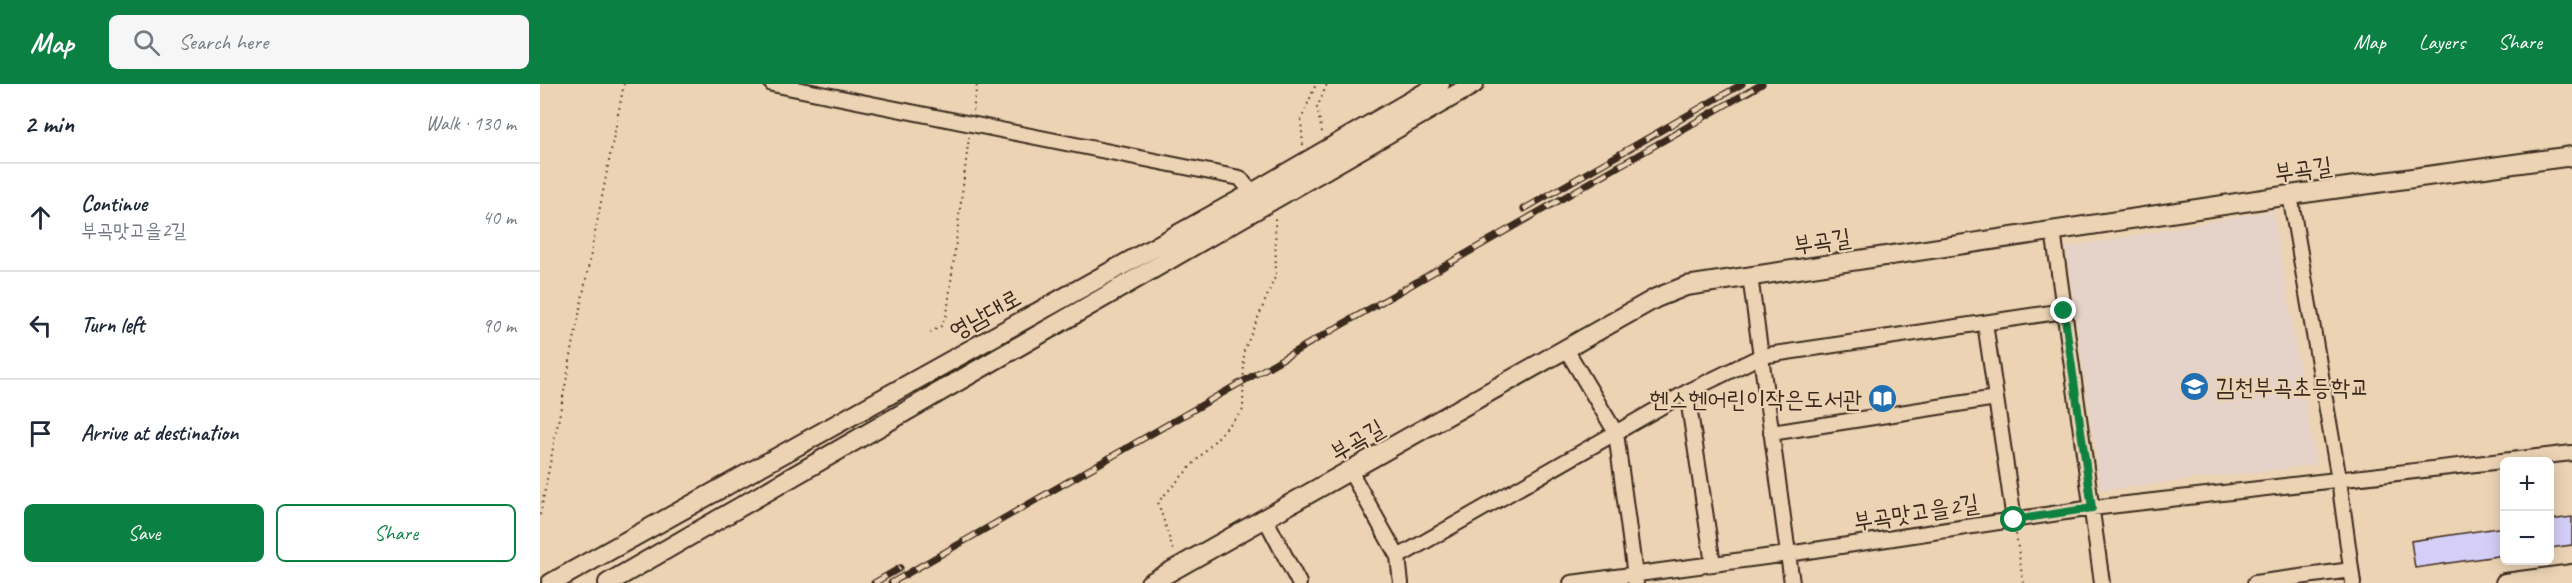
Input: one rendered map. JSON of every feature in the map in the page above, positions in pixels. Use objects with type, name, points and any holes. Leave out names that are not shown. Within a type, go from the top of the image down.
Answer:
[{"type":"main road","name":"영남대로","points":[[551,583],[1252,193],[1440,84]]},
{"type":"main road","name":"영남대로","points":[[608,583],[1474,84]]},
{"type":"main road","name":"부곡길","points":[[1150,583],[1656,298],[1686,286],[2290,195],[2572,156]]},
{"type":"main road","points":[[2505,583],[2572,574]]},
{"type":"street","points":[[772,84],[1240,178],[1252,193]]},
{"type":"street","points":[[2255,583],[2352,577],[2339,480],[2290,195]]},
{"type":"street","points":[[2053,230],[2102,583]]},
{"type":"street","points":[[1749,276],[1792,583]]},
{"type":"street","points":[[1398,557],[1688,392],[1761,356],[2064,311]]},
{"type":"street","points":[[1986,323],[2014,520]]},
{"type":"street","points":[[1566,348],[1616,433],[1635,579]]},
{"type":"street","points":[[1688,392],[1713,564]]},
{"type":"street","points":[[1771,433],[1996,398]]},
{"type":"street","name":"부곡맛고을2길","points":[[1571,583],[1635,579],[1713,564],[2092,508],[2572,453]]},
{"type":"street","points":[[1350,471],[1398,557],[1401,583]]},
{"type":"street","points":[[1265,518],[1299,583]]},
{"type":"path","points":[[540,515],[624,84]]},
{"type":"path","points":[[930,333],[941,326],[947,314],[977,84]]},
{"type":"path","points":[[1304,163],[1301,120],[1316,84]]},
{"type":"path","points":[[1326,150],[1317,108],[1327,84]]},
{"type":"path","points":[[1179,567],[1158,502],[1243,410],[1245,351],[1276,275],[1275,199]]},
{"type":"path","points":[[2014,520],[2023,583]]},
{"type":"shaded area","points":[[2273,210],[2316,465],[2101,490],[2066,248]]},
{"type":"building","points":[[2572,517],[2572,545],[2554,547],[2554,519]]},
{"type":"building","points":[[2500,528],[2500,556],[2415,568],[2411,541]]},
{"type":"railway","points":[[1524,209],[1742,84]]},
{"type":"railway","points":[[891,583],[1762,84]]},
{"type":"railway","points":[[874,583],[900,568]]},
{"type":"place","name":"김천부곡초등학교","points":[[2194,387]]},
{"type":"place","name":"헨스헨어린이작은도서관","points":[[1883,399]]},
{"type":"route","points":[[2014,520],[2092,508],[2064,311]]}]
